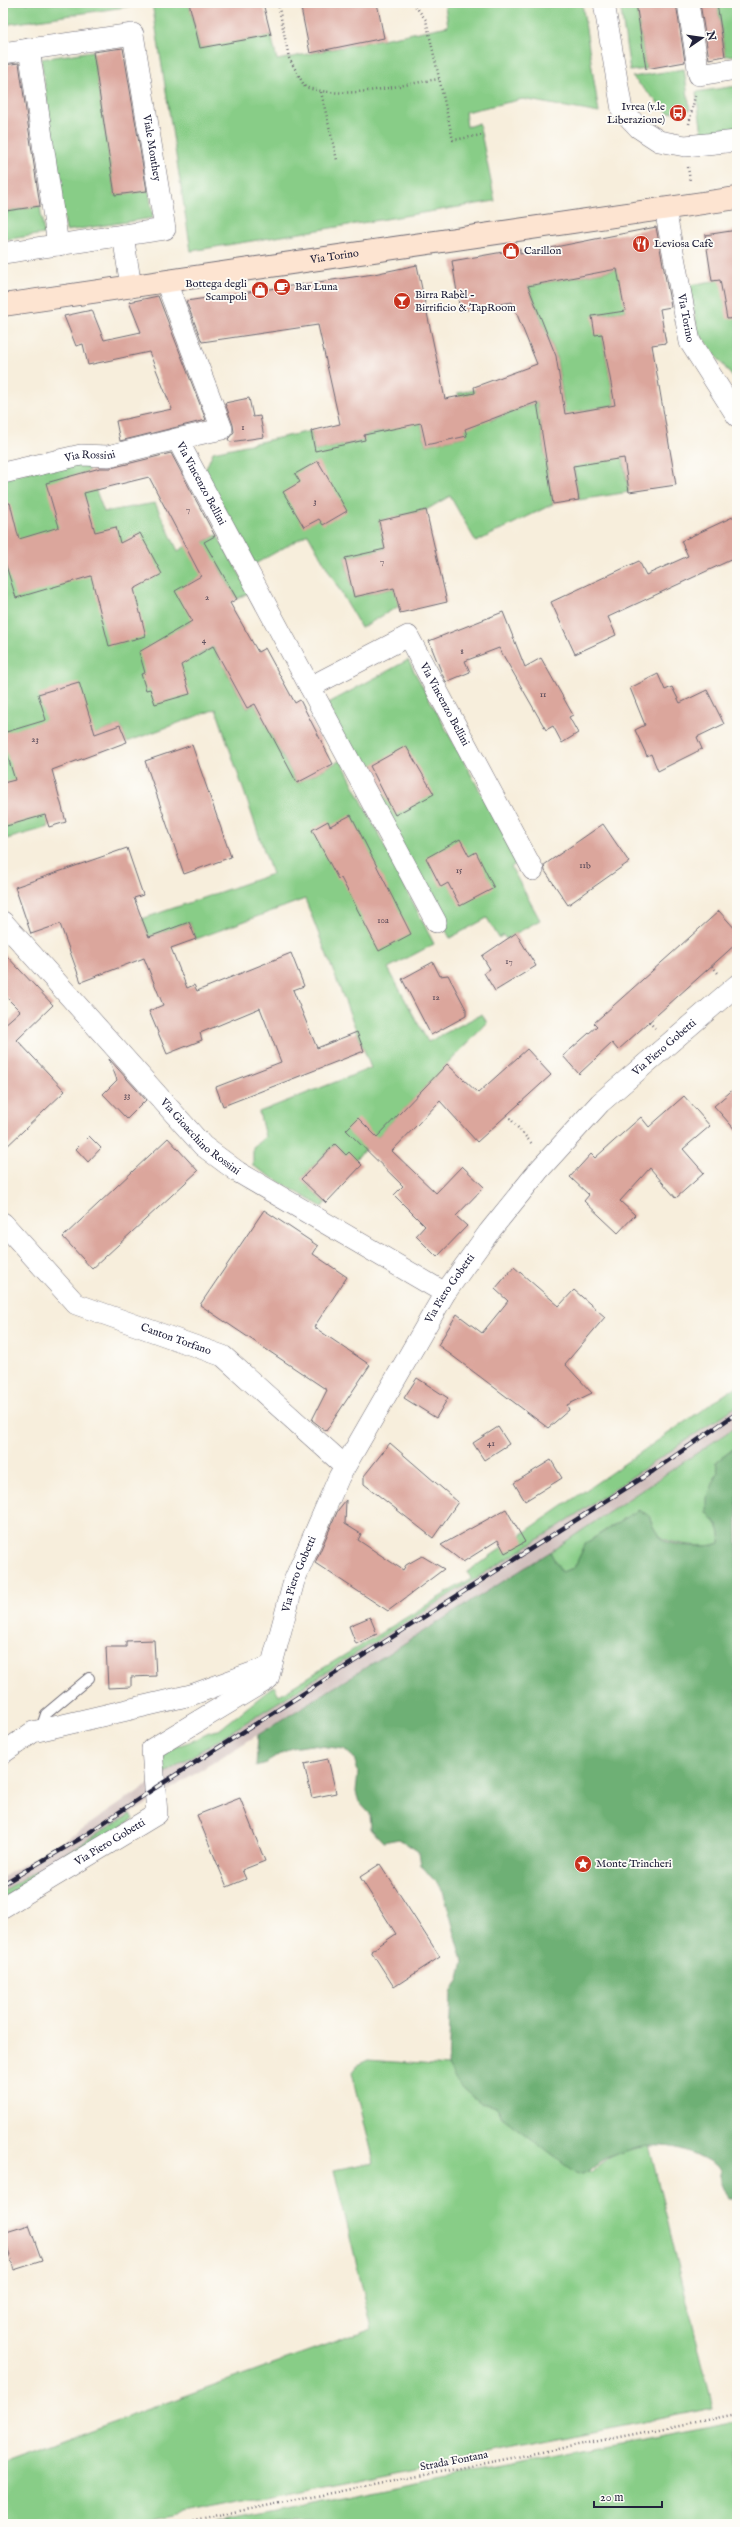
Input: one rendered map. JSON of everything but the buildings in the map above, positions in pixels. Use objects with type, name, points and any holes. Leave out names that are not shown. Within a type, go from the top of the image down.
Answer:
[{"type":"street","points":[[604,3],[622,110],[639,128],[659,141],[685,146],[737,141]]},
{"type":"street","points":[[688,3],[699,75],[737,69]]},
{"type":"street","name":"Viale Monthey","points":[[3,53],[133,34],[165,229],[3,253]]},
{"type":"street","points":[[29,49],[58,245]]},
{"type":"street","name":"Via Torino","points":[[3,305],[737,198]]},
{"type":"street","name":"Via Torino","points":[[665,209],[690,342],[737,416]]},
{"type":"street","points":[[123,235],[131,287]]},
{"type":"street","name":"Via Vincenzo Bellini","points":[[166,282],[222,429],[177,439],[436,922]]},
{"type":"street","name":"Via Rossini","points":[[3,473],[81,455],[108,456],[177,439]]},
{"type":"street","name":"Via Vincenzo Bellini","points":[[310,687],[408,636],[533,870]]},
{"type":"street","name":"Via Gioacchino Rossini","points":[[3,922],[203,1146],[238,1172],[445,1293]]},
{"type":"street","name":"Via Piero Gobetti","points":[[3,1907],[157,1814],[152,1749],[268,1680],[294,1581],[345,1466],[445,1293],[489,1232],[548,1161],[600,1103],[737,985]]},
{"type":"street","name":"Canton Torfano","points":[[3,1223],[76,1304],[223,1356],[345,1466]]},
{"type":"street","points":[[3,1753],[33,1732],[41,1729],[191,1695],[271,1666]]},
{"type":"lane","points":[[41,1729],[46,1714],[89,1678]]},
{"type":"path","points":[[278,3],[290,58],[306,87],[321,92],[342,93],[439,79]]},
{"type":"path","points":[[413,3],[426,20],[453,140],[482,135]]},
{"type":"path","points":[[691,189],[685,146],[699,75]]},
{"type":"path","points":[[321,92],[337,160]]},
{"type":"path","points":[[507,1115],[548,1161]]},
{"type":"path","name":"Strada Fontana","points":[[173,2524],[737,2414]]},
{"type":"shaded area","points":[[737,1406],[737,1426],[557,1548],[81,1845],[3,1891],[3,1877],[75,1834],[165,1773],[550,1532]]},
{"type":"green space","points":[[3,3],[152,3],[3,25]]},
{"type":"green space","points":[[152,3],[189,3],[200,48],[217,44],[236,18],[242,41],[271,35],[277,60],[448,26],[445,6],[460,3],[582,3],[599,113],[523,99],[465,112],[467,127],[479,123],[495,201],[191,251]]},
{"type":"green space","points":[[620,3],[636,3],[646,69],[630,71]]},
{"type":"green space","points":[[717,3],[737,3],[737,55],[725,56]]},
{"type":"green space","points":[[93,51],[115,195],[149,190],[153,218],[66,231],[41,59]]},
{"type":"green space","points":[[684,69],[690,110],[668,113],[632,77]]},
{"type":"green space","points":[[737,86],[737,127],[702,133],[696,92]]},
{"type":"green space","points":[[3,192],[6,211],[40,206],[44,234],[3,240]]},
{"type":"green space","points":[[628,267],[625,311],[593,316],[602,334],[615,405],[580,411],[623,458],[629,492],[579,500],[556,356],[528,286]]},
{"type":"green space","points":[[720,280],[737,290],[737,383],[698,332],[689,285]]},
{"type":"green space","points":[[479,389],[491,420],[537,402],[553,504],[476,542],[450,496],[426,510],[379,521],[385,549],[345,558],[354,597],[394,588],[399,606],[361,628],[308,534],[255,564],[204,473],[213,452],[311,431],[315,451],[365,440],[364,435],[388,430],[417,406],[426,445],[466,436],[458,393]]},
{"type":"green space","points":[[84,459],[104,512],[155,503],[178,551],[186,546],[189,550],[217,535],[250,592],[237,599],[218,566],[187,584],[195,619],[177,630],[193,658],[213,647],[247,708],[255,704],[297,783],[341,760],[434,944],[388,968],[428,1042],[482,1014],[487,1023],[356,1159],[346,1155],[335,1144],[301,1179],[326,1203],[322,1207],[253,1166],[253,1147],[265,1137],[259,1112],[371,1068],[305,899],[196,939],[189,922],[149,937],[142,919],[272,874],[216,709],[127,742],[120,725],[18,763],[40,795],[49,827],[3,840],[3,478]]},
{"type":"green space","points":[[408,660],[519,862],[511,867],[540,920],[506,939],[503,935],[499,938],[487,918],[450,938],[323,706]]},
{"type":"green space","points":[[737,1386],[737,1406],[550,1532],[165,1773],[163,1758],[171,1749],[212,1731],[219,1730],[274,1686],[279,1695],[471,1578],[467,1572]]},
{"type":"green space","points":[[737,1426],[737,1446],[716,1462],[718,1472],[712,1483],[707,1512],[718,1526],[720,1543],[702,1546],[675,1543],[659,1535],[655,1530],[649,1515],[624,1518],[586,1543],[574,1568],[561,1572],[550,1552]]},
{"type":"green space","points":[[737,1446],[737,2199],[728,2199],[721,2183],[721,2169],[697,2155],[674,2147],[649,2146],[623,2152],[606,2158],[597,2163],[589,2171],[578,2175],[502,2117],[496,2107],[481,2103],[471,2095],[456,2081],[448,2066],[451,1993],[459,1978],[463,1961],[443,1891],[421,1865],[419,1852],[399,1839],[383,1842],[371,1829],[370,1814],[359,1802],[356,1792],[358,1772],[354,1758],[344,1749],[312,1745],[291,1748],[266,1763],[256,1766],[258,1735],[550,1552],[561,1572],[574,1568],[586,1543],[638,1510],[649,1515],[656,1532],[664,1540],[675,1544],[692,1546],[708,1546],[720,1543],[719,1530],[707,1512],[707,1498],[718,1472],[716,1462]]},
{"type":"green space","points":[[131,1814],[134,1819],[3,1898],[3,1891]]},
{"type":"green space","points":[[368,2060],[448,2066],[462,2087],[474,2097],[496,2107],[502,2117],[591,2172],[610,2157],[633,2148],[649,2145],[713,2408],[133,2524],[3,2524],[3,2462],[372,2328],[334,2170],[374,2162],[352,2072],[357,2065]]},
{"type":"green space","points":[[737,2422],[737,2524],[215,2524],[411,2484]]},
{"type":"railway","points":[[3,1884],[81,1838],[155,1788],[653,1471],[737,1413]]},
{"type":"place","name":"Ivrea (v.le Liberazione)","points":[[678,113]]},
{"type":"place","name":"Leviosa Cafè","points":[[641,244]]},
{"type":"place","name":"Carillon","points":[[511,251]]},
{"type":"place","name":"Bar Luna","points":[[282,287]]},
{"type":"place","name":"Bottega degli Scampoli","points":[[260,290]]},
{"type":"place","name":"Birra Rabèl - Birrificio & TapRoom","points":[[402,301]]},
{"type":"place","name":"Monte Trincheri","points":[[583,1864]]}]
